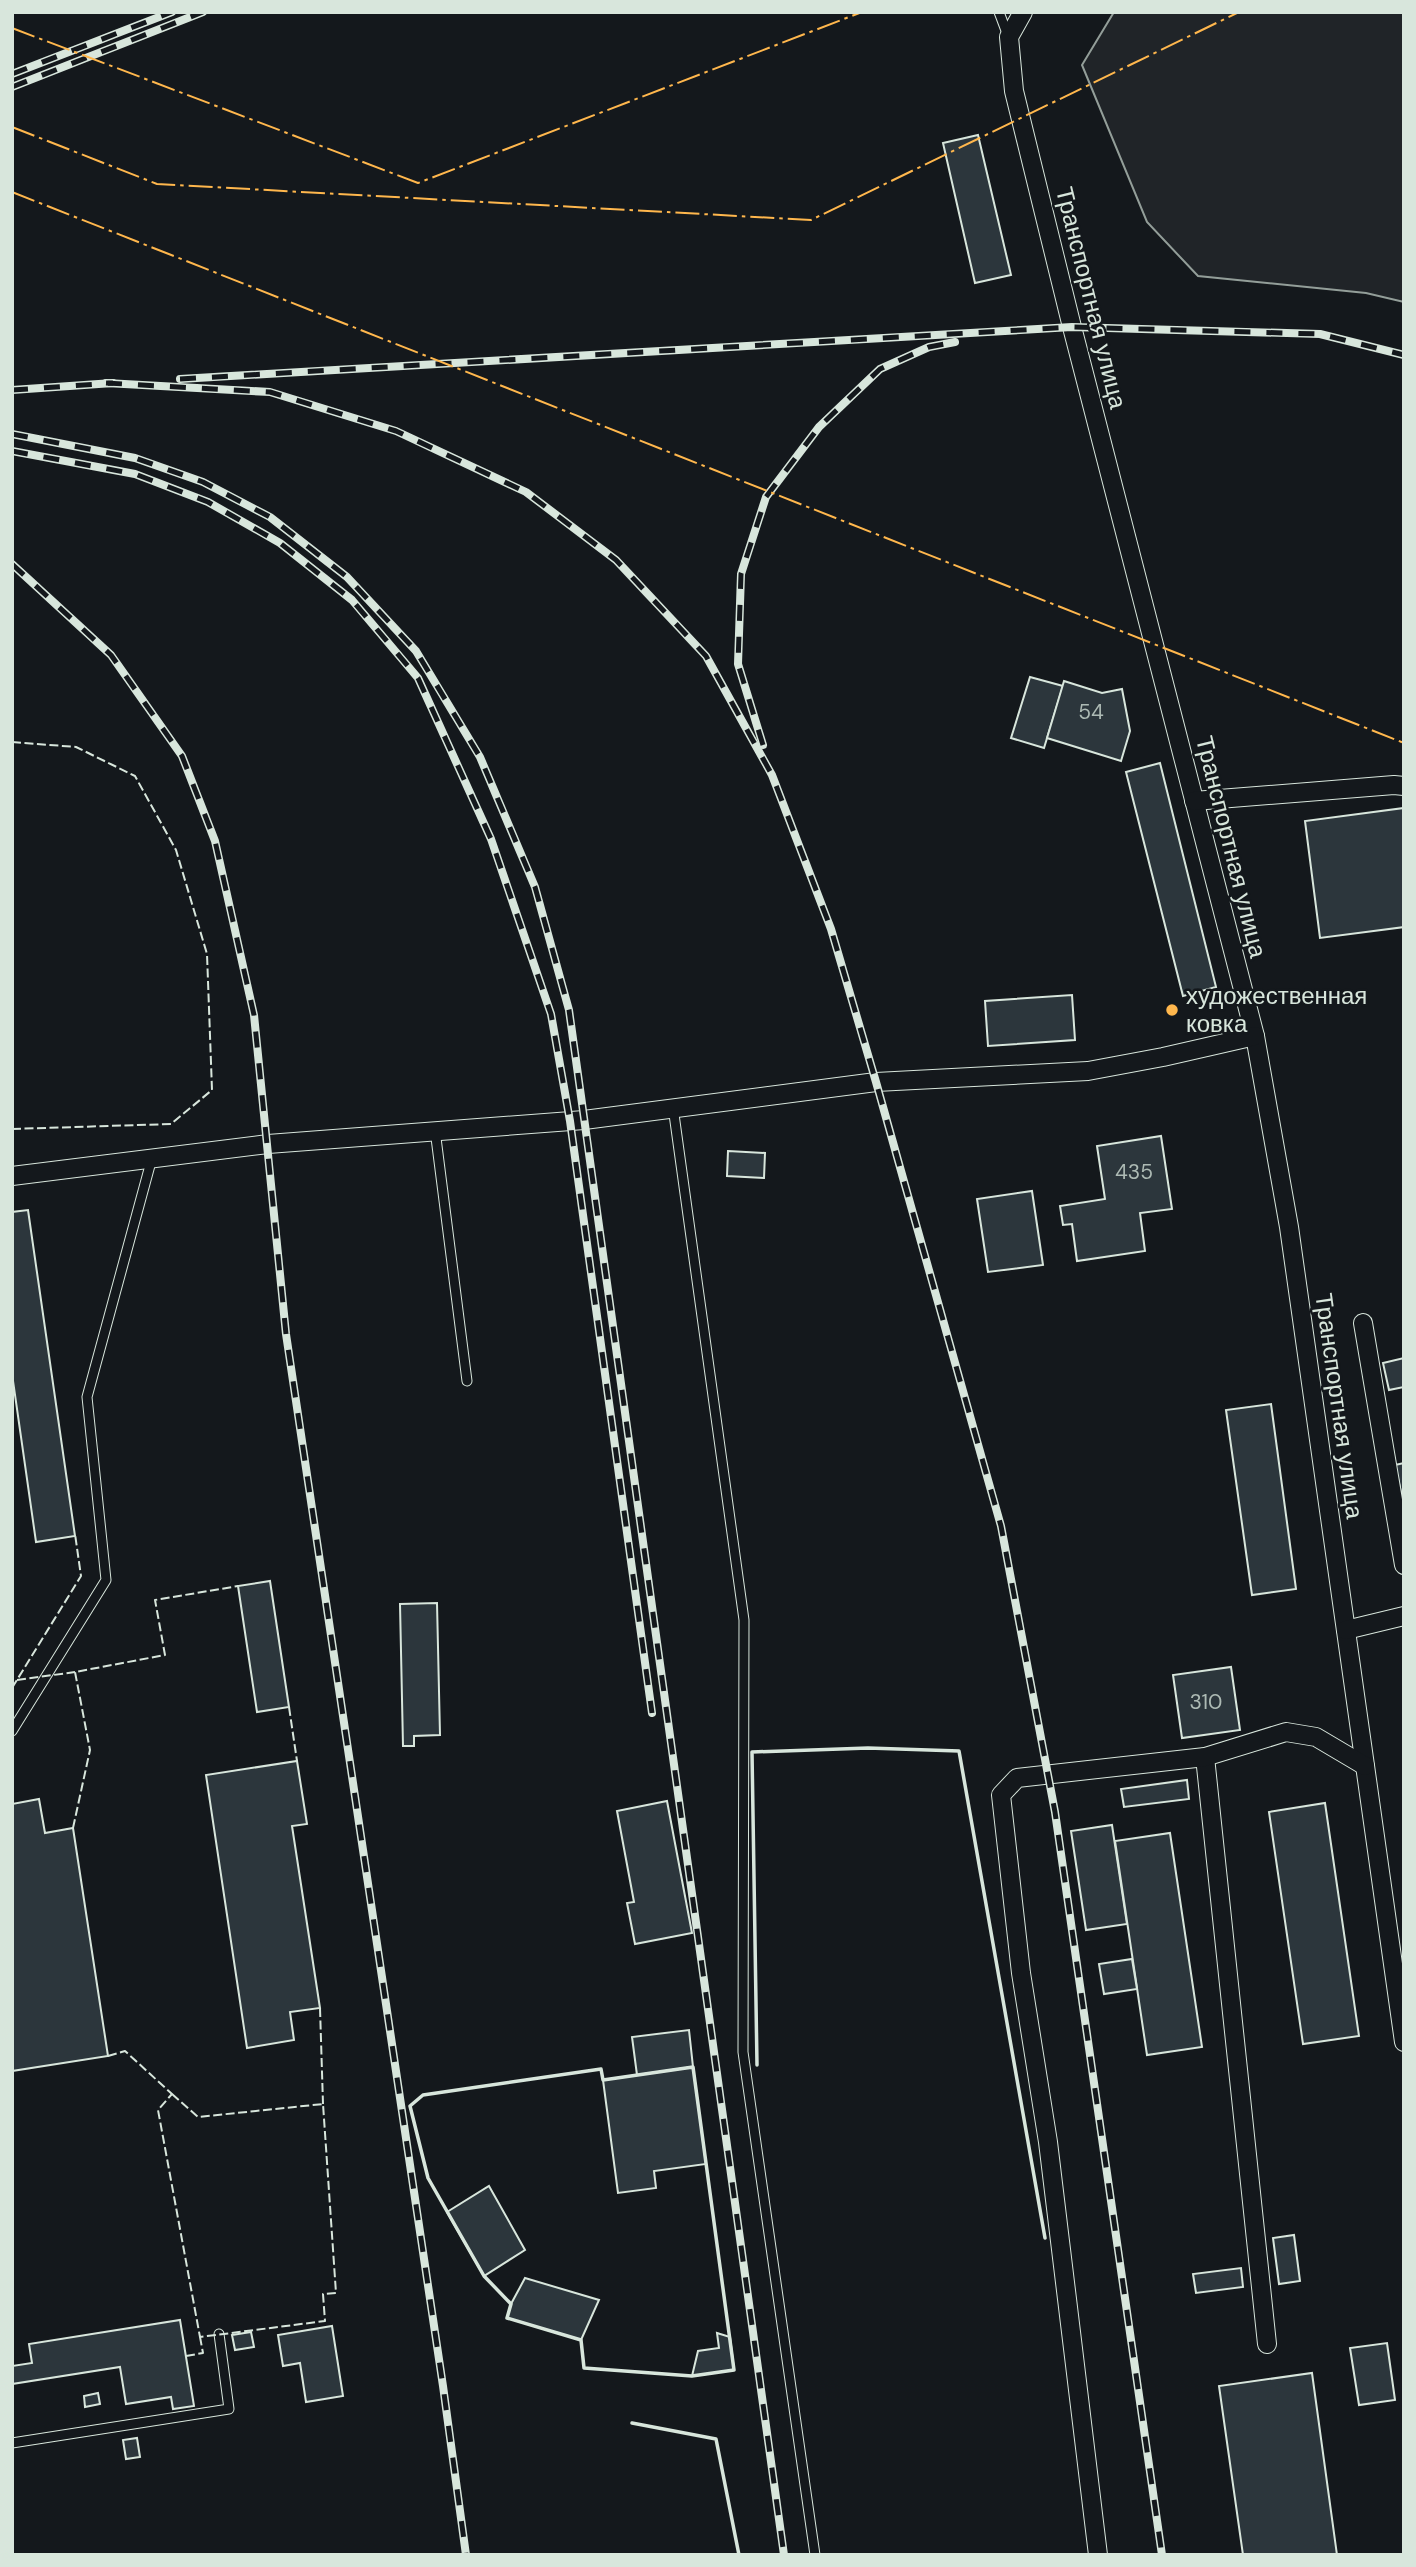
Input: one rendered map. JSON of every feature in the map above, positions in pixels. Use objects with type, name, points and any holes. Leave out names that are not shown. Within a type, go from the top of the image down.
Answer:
[{"type":"street","points":[[1009,37],[1023,12]]},
{"type":"street","name":"Транспортная улица","points":[[1009,37],[1014,91],[1062,288],[1255,1036],[1289,1227],[1404,2042]]},
{"type":"street","points":[[1194,801],[1404,786]]},
{"type":"street","points":[[12,1176],[268,1144],[583,1120],[876,1082],[1088,1071],[1255,1036]]},
{"type":"street","points":[[1363,1323],[1404,1564]]},
{"type":"street","points":[[1346,1630],[1404,1616]]},
{"type":"street","points":[[1098,2555],[1048,2142],[1021,1973],[1000,1795],[1017,1778],[1205,1757],[1286,1732],[1316,1737],[1365,1766]]},
{"type":"street","points":[[1205,1757],[1267,2344]]},
{"type":"lane","points":[[999,12],[1009,37]]},
{"type":"lane","points":[[673,1107],[744,1620],[743,2052],[816,2555]]},
{"type":"lane","points":[[435,1130],[467,1381]]},
{"type":"lane","points":[[12,1731],[106,1580],[87,1397],[152,1158]]},
{"type":"lane","points":[[12,2443],[229,2409],[219,2334]]},
{"type":"shaded area","points":[[1114,12],[1404,12],[1404,302],[1366,293],[1198,276],[1147,222],[1082,65]]},
{"type":"building","points":[[978,135],[1011,275],[975,283],[943,143]]},
{"type":"building","points":[[1030,677],[1063,686],[1044,748],[1011,738]]},
{"type":"building","points":[[1064,681],[1102,693],[1122,689],[1130,731],[1121,761],[1047,738]]},
{"type":"building","points":[[1160,763],[1216,987],[1183,996],[1126,772]]},
{"type":"building","points":[[1404,808],[1404,927],[1320,938],[1305,821]]},
{"type":"building","points":[[1072,995],[1075,1040],[988,1046],[985,1001]]},
{"type":"building","points":[[1161,1136],[1172,1209],[1140,1213],[1145,1251],[1077,1261],[1072,1224],[1063,1225],[1060,1206],[1105,1199],[1097,1146]]},
{"type":"building","points":[[728,1151],[765,1153],[764,1178],[727,1176]]},
{"type":"building","points":[[1032,1191],[1043,1265],[988,1272],[977,1199]]},
{"type":"building","points":[[28,1210],[75,1536],[36,1542],[12,1374],[12,1212]]},
{"type":"building","points":[[1404,1358],[1404,1387],[1389,1390],[1383,1363]]},
{"type":"building","points":[[1271,1404],[1296,1589],[1252,1595],[1226,1410]]},
{"type":"building","points":[[1404,1463],[1404,1506],[1395,1465]]},
{"type":"building","points":[[270,1581],[289,1707],[257,1712],[238,1586]]},
{"type":"building","points":[[437,1603],[440,1735],[414,1736],[414,1746],[403,1746],[400,1604]]},
{"type":"building","points":[[1231,1667],[1240,1730],[1182,1738],[1173,1675]]},
{"type":"building","points":[[297,1761],[307,1824],[292,1826],[320,2008],[290,2012],[294,2040],[247,2048],[206,1775]]},
{"type":"building","points":[[1187,1780],[1189,1799],[1124,1807],[1121,1789]]},
{"type":"building","points":[[39,1799],[45,1833],[73,1828],[108,2056],[12,2071],[12,1804]]},
{"type":"building","points":[[667,1801],[692,1933],[635,1944],[627,1903],[634,1902],[617,1811]]},
{"type":"building","points":[[1325,1803],[1359,2036],[1303,2044],[1269,1812]]},
{"type":"building","points":[[1112,1825],[1127,1924],[1086,1930],[1071,1831]]},
{"type":"building","points":[[1170,1833],[1202,2047],[1147,2055],[1115,1841]]},
{"type":"building","points":[[1132,1959],[1137,1989],[1104,1994],[1099,1964]]},
{"type":"building","points":[[689,2030],[693,2067],[637,2075],[632,2037]]},
{"type":"building","points":[[693,2067],[706,2164],[654,2171],[656,2188],[618,2193],[603,2080]]},
{"type":"building","points":[[489,2186],[525,2250],[484,2276],[447,2212]]},
{"type":"building","points":[[1294,2235],[1300,2281],[1279,2284],[1273,2238]]},
{"type":"building","points":[[1241,2268],[1243,2287],[1196,2293],[1193,2274]]},
{"type":"building","points":[[525,2278],[599,2300],[581,2340],[507,2318]]},
{"type":"building","points":[[180,2320],[194,2406],[173,2409],[171,2397],[126,2404],[120,2367],[12,2384],[12,2366],[32,2363],[29,2344]]},
{"type":"building","points":[[332,2326],[343,2396],[306,2402],[300,2363],[283,2366],[278,2335]]},
{"type":"building","points":[[251,2332],[254,2347],[235,2350],[232,2335]]},
{"type":"building","points":[[717,2333],[730,2337],[734,2370],[692,2376],[698,2351],[719,2348]]},
{"type":"building","points":[[1387,2343],[1395,2400],[1359,2405],[1350,2348]]},
{"type":"building","points":[[1312,2373],[1337,2555],[1243,2555],[1219,2386]]},
{"type":"building","points":[[98,2393],[100,2404],[85,2407],[84,2396]]},
{"type":"building","points":[[137,2438],[140,2457],[126,2459],[123,2440]]},
{"type":"railway","points":[[12,74],[172,12]]},
{"type":"railway","points":[[12,87],[203,12]]},
{"type":"railway","points":[[180,379],[1072,327],[1320,334],[1404,355]]},
{"type":"railway","points":[[763,745],[738,664],[741,574],[766,497],[819,427],[880,369],[929,347],[955,342]]},
{"type":"railway","points":[[106,383],[270,392],[396,431],[526,492],[616,560],[706,656],[772,775],[831,929],[1001,1526],[1055,1812],[1162,2555]]},
{"type":"railway","points":[[12,390],[113,383]]},
{"type":"railway","points":[[12,434],[135,458],[203,482],[270,517],[347,577],[416,651],[480,757],[535,887],[569,1010],[784,2555]]},
{"type":"railway","points":[[12,451],[135,474],[208,502],[280,543],[352,600],[418,678],[491,839],[551,1014],[570,1121],[652,1713]]},
{"type":"railway","points":[[12,564],[111,655],[182,756],[215,841],[254,1015],[286,1334],[466,2555]]},
{"type":"fence","points":[[12,742],[76,747],[135,776],[176,850],[207,954],[212,1090],[171,1124],[12,1129]]},
{"type":"fence","points":[[12,1688],[81,1576],[75,1534]]},
{"type":"fence","points":[[73,1828],[90,1750],[75,1672],[165,1655],[155,1600],[238,1586]]},
{"type":"fence","points":[[17,1680],[75,1672]]},
{"type":"fence","points":[[289,1707],[297,1761]]},
{"type":"fence","points":[[320,2008],[323,2104]]},
{"type":"fence","points":[[108,2056],[125,2051],[172,2094]]},
{"type":"fence","points":[[172,2094],[198,2117],[323,2104],[336,2293],[323,2294],[325,2321],[200,2337],[158,2110],[172,2094]]},
{"type":"fence","points":[[186,2356],[203,2353],[200,2337]]},
{"type":"wall","points":[[757,2065],[752,1752],[868,1748],[959,1751],[1045,2238]]},
{"type":"wall","points":[[693,2067],[734,2370],[692,2376],[584,2368],[581,2340],[507,2318],[511,2304],[484,2276],[428,2178],[410,2106],[423,2095],[601,2069],[603,2080],[693,2067]]},
{"type":"wall","points":[[632,2423],[716,2439],[739,2555]]},
{"type":"power","points":[[12,28],[418,183],[862,12]]},
{"type":"power","points":[[12,127],[157,184],[811,220],[1239,12]]},
{"type":"power","points":[[12,192],[1404,743]]},
{"type":"place","name":"художественная ковка","points":[[1172,1010]]}]
